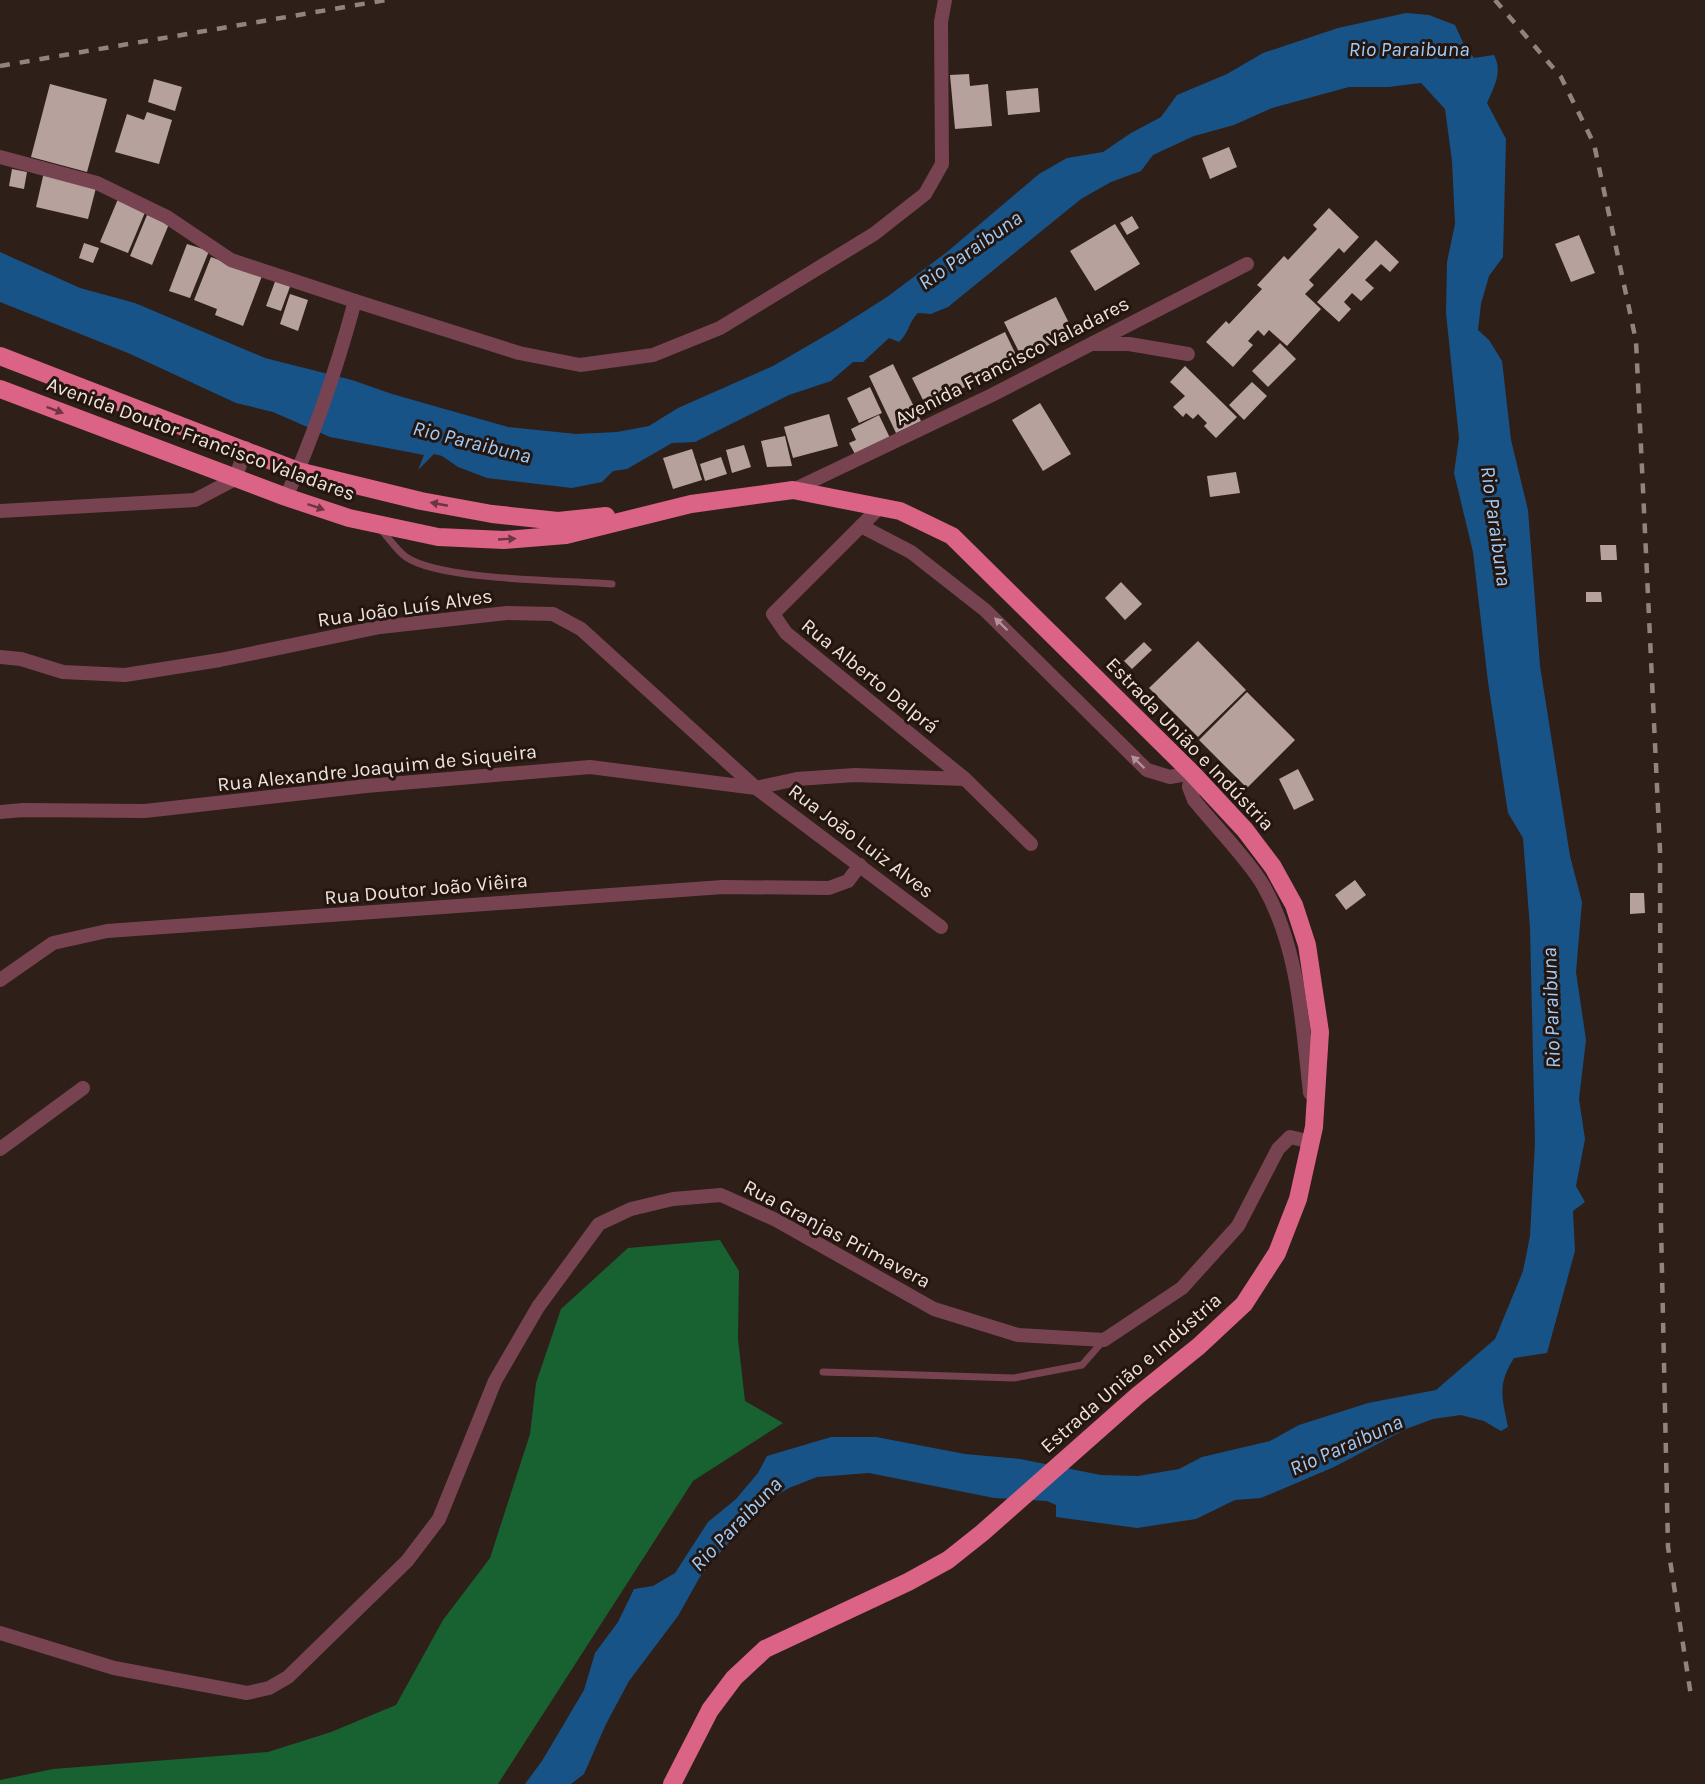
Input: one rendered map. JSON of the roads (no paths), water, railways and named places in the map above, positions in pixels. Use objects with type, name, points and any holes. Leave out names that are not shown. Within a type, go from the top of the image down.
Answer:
[{"type":"highway","name":"Avenida Doutor Francisco Valadares","points":[[0,356],[246,448],[298,471],[413,499],[492,514],[558,521],[664,512]]},
{"type":"highway","name":"Avenida Doutor Francisco Valadares","points":[[0,389],[286,497],[375,524],[438,537],[504,540],[566,535],[664,512]]},
{"type":"highway","name":"Estrada União e Indústria","points":[[664,512],[691,504],[749,494],[793,490],[900,511],[952,536],[1192,773],[1255,842],[1273,867],[1294,905],[1307,945],[1320,1032],[1314,1127],[1298,1199],[1277,1253],[1244,1304],[1199,1346],[948,1560],[908,1582],[765,1649],[734,1678],[710,1710],[672,1784]]},
{"type":"street","points":[[0,158],[98,183],[167,217],[231,260],[519,353],[580,365],[653,355],[720,328],[874,234],[925,194],[942,164],[941,22],[944,0]]},
{"type":"street","name":"Avenida Francisco Valadares","points":[[793,490],[1091,344],[1247,264]]},
{"type":"street","points":[[286,497],[309,442],[355,301]]},
{"type":"street","points":[[1091,344],[1130,344],[1188,354]]},
{"type":"street","points":[[0,511],[195,500],[235,479],[246,448]]},
{"type":"street","name":"Rua Alberto Dalprá","points":[[881,506],[773,615],[786,633],[965,779],[1031,844]]},
{"type":"street","points":[[861,526],[911,552],[985,609],[1147,770],[1170,777],[1192,773],[1189,787],[1194,800],[1263,884],[1284,934],[1300,1004],[1314,1127]]},
{"type":"street","name":"Rua João Luís Alves","points":[[0,657],[21,659],[63,672],[125,675],[220,660],[381,627],[507,613],[553,614],[581,629],[756,788]]},
{"type":"street","name":"Rua Alexandre Joaquim de Siqueira","points":[[0,813],[23,810],[145,811],[366,786],[590,767],[756,788]]},
{"type":"street","points":[[756,788],[797,779],[855,775],[965,779]]},
{"type":"street","name":"Rua Joāo Luiz Alves","points":[[756,788],[941,927]]},
{"type":"street","points":[[1238,855],[1255,842]]},
{"type":"street","name":"Rua Doutor João Viêira","points":[[0,980],[53,943],[107,931],[723,887],[829,888],[848,882],[860,865]]},
{"type":"street","points":[[0,1149],[83,1088]]},
{"type":"street","points":[[1104,1340],[1182,1288],[1238,1226],[1278,1149],[1290,1137],[1303,1140],[1311,1147]]},
{"type":"street","name":"Rua Granjas Primavera","points":[[3,1632],[114,1668],[247,1694],[269,1688],[288,1677],[407,1561],[439,1519],[495,1381],[538,1307],[599,1224],[631,1209],[673,1199],[721,1195],[776,1220],[934,1309],[1018,1335],[1104,1340]]},
{"type":"lane","points":[[375,524],[406,557],[434,568],[494,576],[612,584]]},
{"type":"lane","points":[[823,1371],[1014,1378],[1082,1365],[1104,1340]]},
{"type":"water","name":"Rio Paraibuna","points":[[1406,13],[1429,15],[1455,25],[1465,47],[1474,58],[1494,55],[1498,73],[1487,103],[1506,139],[1503,257],[1489,276],[1481,304],[1478,330],[1489,340],[1502,361],[1511,440],[1528,510],[1540,666],[1570,856],[1582,902],[1576,972],[1586,1040],[1579,1099],[1585,1139],[1576,1186],[1585,1202],[1573,1211],[1575,1251],[1547,1353],[1514,1358],[1503,1384],[1502,1391],[1508,1427],[1501,1431],[1484,1421],[1461,1415],[1433,1419],[1406,1429],[1334,1467],[1261,1498],[1235,1500],[1196,1519],[1137,1528],[1056,1517],[1056,1505],[1047,1501],[994,1498],[869,1473],[817,1477],[789,1488],[761,1505],[701,1575],[678,1616],[629,1681],[606,1724],[584,1774],[571,1784],[525,1784],[542,1761],[584,1690],[595,1653],[618,1622],[634,1589],[653,1586],[675,1573],[708,1522],[736,1499],[758,1473],[767,1456],[831,1437],[876,1437],[965,1454],[1020,1459],[1101,1475],[1138,1476],[1179,1469],[1202,1457],[1270,1441],[1299,1425],[1368,1403],[1436,1390],[1495,1339],[1523,1271],[1530,1236],[1535,1142],[1530,928],[1523,838],[1508,813],[1488,682],[1473,552],[1454,473],[1459,438],[1446,313],[1447,262],[1455,224],[1452,161],[1445,109],[1421,83],[1388,87],[1349,87],[1272,108],[1234,125],[1194,136],[1153,155],[1141,171],[1111,182],[1081,199],[948,307],[931,314],[918,313],[899,342],[889,338],[863,362],[853,362],[831,381],[789,395],[695,442],[672,443],[627,469],[613,471],[602,482],[572,488],[487,478],[458,467],[442,456],[434,454],[418,470],[424,455],[330,437],[273,412],[236,403],[128,353],[0,302],[0,252],[80,288],[135,303],[265,358],[352,380],[392,394],[508,427],[576,434],[617,432],[649,426],[678,408],[773,366],[835,330],[887,297],[947,252],[1039,174],[1067,158],[1103,152],[1131,133],[1161,117],[1177,95],[1227,74],[1263,53],[1338,28]]},
{"type":"railway","points":[[0,66],[386,0]]},
{"type":"railway","points":[[1495,0],[1561,77],[1594,144],[1636,341],[1660,850],[1661,1226],[1668,1547],[1691,1696]]}]
